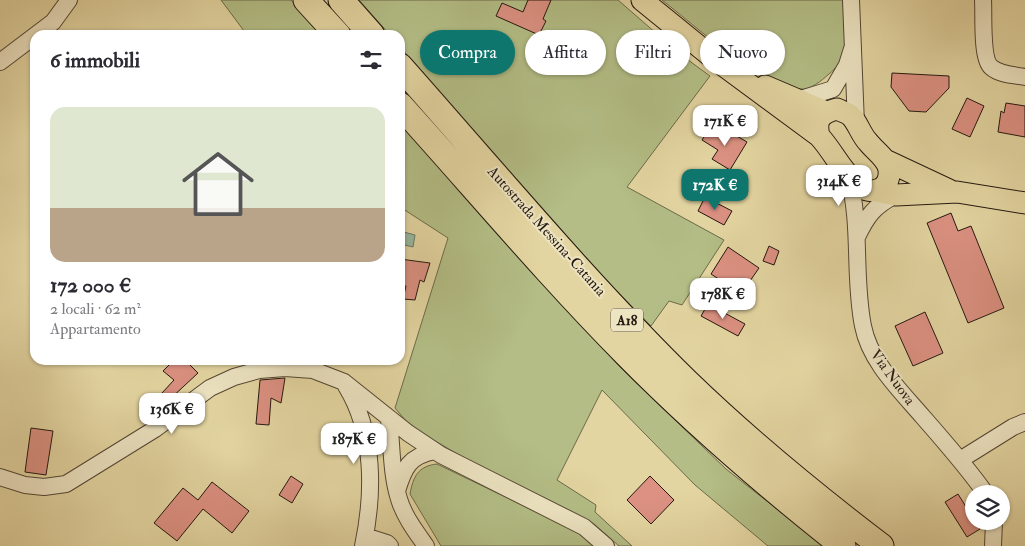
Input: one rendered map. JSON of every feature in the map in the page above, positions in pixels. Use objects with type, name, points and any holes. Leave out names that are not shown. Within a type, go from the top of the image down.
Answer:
[{"type":"highway","points":[[306,0],[333,30]]},
{"type":"highway","points":[[341,0],[368,30]]},
{"type":"highway","name":"Autostrada Messina-Catania","points":[[405,72],[606,297],[688,383],[780,465],[881,546]]},
{"type":"highway","name":"Autostrada Messina-Catania","points":[[405,111],[581,307],[626,354],[720,445],[843,546]]},
{"type":"main road","points":[[642,0],[700,47]]},
{"type":"main road","points":[[738,75],[819,136],[833,150],[847,173],[862,188],[883,197],[957,192]]},
{"type":"main road","points":[[742,75],[778,92],[801,99],[826,112]]},
{"type":"main road","points":[[819,136],[818,119],[826,112],[837,109],[851,116],[868,143],[889,168],[883,197]]},
{"type":"main road","points":[[884,160],[926,181],[957,192],[1025,203]]},
{"type":"street","points":[[42,30],[52,22],[69,0]]},
{"type":"street","points":[[851,0],[856,124]]},
{"type":"street","points":[[983,0],[985,54],[989,66],[1000,72],[1025,76]]},
{"type":"street","points":[[0,62],[30,39]]},
{"type":"street","points":[[826,112],[832,89],[847,65],[853,45]]},
{"type":"street","points":[[801,99],[832,89]]},
{"type":"street","name":"Via Nuova","points":[[847,173],[853,194],[860,303],[863,328],[868,343],[889,377],[979,485]]},
{"type":"street","points":[[857,237],[866,219],[883,197]]},
{"type":"street","points":[[0,477],[25,485],[44,488],[66,484],[155,429],[210,388],[234,377],[285,368],[313,370],[344,382],[389,419],[435,452],[505,490],[584,527],[606,546]]},
{"type":"street","points":[[344,382],[359,412],[368,452],[371,485],[364,541],[387,543],[390,546]]},
{"type":"street","points":[[359,412],[363,396]]},
{"type":"street","points":[[389,419],[393,473],[399,501],[412,526],[426,546]]},
{"type":"street","points":[[960,460],[1013,427],[1025,422]]},
{"type":"street","points":[[397,491],[402,474],[412,460],[422,454],[435,452]]},
{"type":"street","points":[[994,530],[994,546]]},
{"type":"shaded area","points":[[221,0],[291,0],[318,30],[243,30]]},
{"type":"shaded area","points":[[359,0],[618,0],[652,30],[616,30],[616,75],[690,75],[690,61],[700,69],[700,75],[710,76],[627,187],[724,240],[682,305],[669,301],[651,326],[606,280],[425,75],[515,75],[515,30],[420,30],[420,70],[405,53],[405,30],[386,30]]},
{"type":"shaded area","points":[[662,0],[843,0],[847,31],[847,50],[845,56],[826,77],[808,88],[799,89],[783,85],[763,75],[785,75],[785,30],[700,31]]},
{"type":"shaded area","points":[[405,129],[621,368],[726,469],[824,546],[768,546],[695,485],[602,390],[557,480],[596,505],[595,512],[632,546],[619,546],[594,524],[485,470],[423,434],[406,421],[395,408],[448,238],[405,210]]},
{"type":"shaded area","points":[[405,232],[415,235],[413,247],[405,245]]},
{"type":"shaded area","points":[[437,464],[576,531],[594,546],[441,546],[410,494],[417,473],[425,467]]},
{"type":"building","points":[[528,0],[551,0],[543,19],[546,21],[542,30],[528,30],[496,16],[502,3],[523,12]]},
{"type":"building","points":[[892,73],[949,76],[949,88],[926,112],[909,111],[891,87]]},
{"type":"building","points":[[967,98],[984,106],[970,137],[952,129]]},
{"type":"building","points":[[1006,103],[1025,106],[1025,137],[998,132],[1001,111],[1004,113]]},
{"type":"building","points":[[711,126],[727,136],[730,132],[747,142],[730,170],[712,159],[718,150],[702,140]]},
{"type":"building","points":[[705,197],[732,211],[724,225],[698,211]]},
{"type":"building","points":[[951,213],[958,231],[971,226],[1004,308],[968,323],[927,223]]},
{"type":"building","points":[[769,246],[779,251],[774,265],[763,261]]},
{"type":"building","points":[[728,247],[759,268],[741,294],[711,274]]},
{"type":"building","points":[[405,260],[430,263],[424,282],[420,280],[415,300],[405,299]]},
{"type":"building","points":[[708,304],[745,324],[738,336],[701,316]]},
{"type":"building","points":[[925,312],[943,353],[913,366],[895,326]]},
{"type":"building","points":[[169,365],[190,365],[198,373],[169,400],[171,401],[161,412],[159,409],[156,412],[150,406],[174,380],[163,371]]},
{"type":"building","points":[[285,378],[281,403],[271,398],[269,425],[256,424],[260,380]]},
{"type":"building","points":[[31,428],[53,431],[46,475],[25,472]]},
{"type":"building","points":[[291,476],[303,484],[292,503],[279,495]]},
{"type":"building","points":[[650,476],[674,500],[651,524],[627,500]]},
{"type":"building","points":[[212,482],[249,511],[232,533],[203,509],[177,541],[154,523],[183,488],[198,500]]},
{"type":"building","points":[[958,494],[965,505],[965,530],[978,530],[967,537],[945,502]]}]
